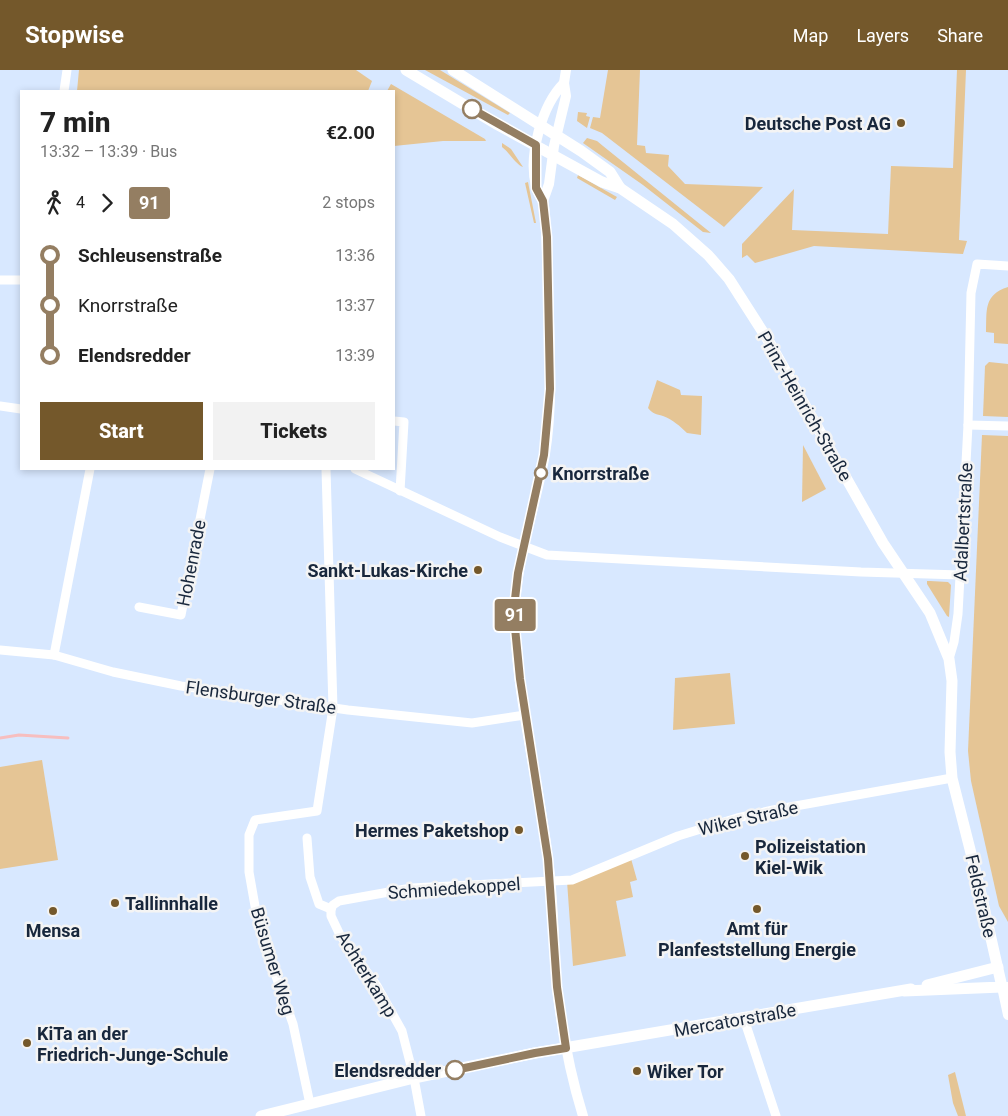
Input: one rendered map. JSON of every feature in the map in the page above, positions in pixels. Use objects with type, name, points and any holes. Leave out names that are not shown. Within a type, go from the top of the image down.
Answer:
[{"type":"main road","name":"Prinz-Heinrich-Straße","points":[[406,70],[602,182],[620,188],[661,215],[688,236],[708,255],[729,279],[773,348],[883,543],[905,573],[930,613],[949,659]]},
{"type":"main road","name":"Prinz-Heinrich-Straße","points":[[453,70],[610,172],[620,188]]},
{"type":"main road","name":"Adalbertstraße","points":[[949,659],[952,681],[950,752],[952,778]]},
{"type":"main road","name":"Feldstraße","points":[[952,778],[1003,966],[1005,987]]},
{"type":"main road","name":"Mercatorstraße","points":[[566,1048],[904,991],[1003,966]]},
{"type":"main road","name":"Mercatorstraße","points":[[904,991],[1005,987]]},
{"type":"main road","points":[[261,1116],[298,1112],[310,1104],[414,1078],[566,1048]]},
{"type":"street","points":[[64,90],[67,70]]},
{"type":"street","points":[[543,201],[548,189],[556,136],[566,96],[564,83],[566,70]]},
{"type":"street","points":[[564,83],[554,93],[540,126],[536,145],[536,188],[543,201],[547,237],[550,361],[548,425],[541,473],[523,547],[515,591],[515,616],[518,662],[525,715],[551,882],[557,987],[572,1081],[583,1116]]},
{"type":"street","name":"Adalbertstraße","points":[[949,659],[956,633],[961,575],[968,425],[971,293],[977,264],[1008,266]]},
{"type":"street","points":[[0,280],[20,280]]},
{"type":"street","points":[[0,406],[20,409]]},
{"type":"street","points":[[395,422],[404,422],[400,491]]},
{"type":"street","points":[[968,425],[1008,426]]},
{"type":"street","points":[[54,656],[90,470]]},
{"type":"street","name":"Hohenrade","points":[[139,607],[181,614],[210,470]]},
{"type":"street","points":[[326,470],[333,708]]},
{"type":"street","points":[[357,470],[523,547],[547,555],[961,575]]},
{"type":"street","name":"Flensburger Straße","points":[[0,650],[54,656],[113,672],[181,686],[333,708],[472,723],[525,715]]},
{"type":"street","name":"Büsumer Weg","points":[[310,1104],[293,1024],[262,936],[255,906],[250,872],[249,835],[255,820],[317,811],[333,708]]},
{"type":"street","name":"Wiker Straße","points":[[551,882],[572,880],[686,833],[737,818],[952,778]]},
{"type":"street","name":"Achterkamp","points":[[307,838],[310,877],[320,904],[331,909],[331,916],[340,935],[377,986],[402,1031],[421,1116]]},
{"type":"street","name":"Schmiedekoppel","points":[[331,909],[339,901],[411,888],[551,882]]},
{"type":"street","name":"Feldstraße","points":[[1005,987],[1008,1015]]},
{"type":"street","points":[[744,1018],[776,1116]]},
{"type":"shaded area","points":[[79,70],[356,70],[372,81],[368,90],[77,90]]},
{"type":"shaded area","points":[[425,70],[440,70],[510,113],[508,115]]},
{"type":"shaded area","points":[[608,70],[640,70],[637,145],[645,146],[646,153],[669,155],[668,166],[685,184],[763,187],[724,227],[602,133],[590,128],[593,117],[600,118]]},
{"type":"shaded area","points":[[957,70],[966,70],[959,240],[967,241],[963,254],[814,246],[755,263],[747,255],[742,258],[742,244],[794,189],[792,230],[888,234],[891,166],[953,168]]},
{"type":"shaded area","points":[[391,84],[486,141],[443,141],[395,146],[395,90],[388,90]]},
{"type":"shaded area","points":[[578,112],[587,113],[586,116],[590,117],[587,128],[577,121]]},
{"type":"shaded area","points":[[587,138],[597,141],[711,233],[703,232],[643,185],[583,143]]},
{"type":"shaded area","points":[[502,143],[511,149],[523,167],[502,147]]},
{"type":"shaded area","points":[[578,175],[617,197],[615,200],[577,178]]},
{"type":"shaded area","points":[[528,182],[536,223],[534,223],[525,183]]},
{"type":"shaded area","points":[[1008,287],[1008,344],[994,343],[994,333],[986,332],[988,305],[994,294]]},
{"type":"shaded area","points":[[989,362],[1008,364],[1008,417],[983,416],[985,366]]},
{"type":"shaded area","points":[[657,380],[680,390],[681,395],[702,396],[701,435],[687,433],[673,421],[653,413],[648,408]]},
{"type":"shaded area","points":[[982,435],[1008,436],[1008,922],[999,906],[971,781],[968,751]]},
{"type":"shaded area","points":[[803,445],[826,489],[802,502]]},
{"type":"shaded area","points":[[927,581],[948,582],[951,585],[949,617],[927,584]]},
{"type":"shaded area","points":[[730,673],[735,724],[673,730],[675,678]]},
{"type":"shaded area","points":[[42,760],[58,860],[0,869],[0,767]]},
{"type":"shaded area","points":[[630,855],[637,880],[630,882],[633,897],[616,901],[626,956],[573,966],[567,881]]},
{"type":"shaded area","points":[[955,1072],[966,1116],[958,1116],[953,1103],[948,1075]]},
{"type":"waterway","points":[[0,738],[19,735],[68,738]]},
{"type":"bus line","name":"91","points":[[455,1070],[566,1048],[557,987],[548,859],[525,715],[515,628],[515,591],[519,562],[541,473],[547,435],[550,361],[546,226],[543,201],[536,188],[534,175],[536,145],[472,109]]},
{"type":"place","name":"Deutsche Post AG","points":[[901,123]]},
{"type":"place","name":"Knorrstraße","points":[[541,473]]},
{"type":"place","name":"Sankt-Lukas-Kirche","points":[[478,570]]},
{"type":"place","name":"Hermes Paketshop","points":[[519,830]]},
{"type":"place","name":"Polizeistation Kiel-Wik","points":[[745,856]]},
{"type":"place","name":"Tallinnhalle","points":[[115,903]]},
{"type":"place","name":"Amt für Planfeststellung Energie","points":[[757,909]]},
{"type":"place","name":"Mensa","points":[[53,911]]},
{"type":"place","name":"KiTa an der Friedrich-Junge-Schule","points":[[27,1043]]},
{"type":"place","name":"Elendsredder","points":[[455,1070]]},
{"type":"place","name":"Wiker Tor","points":[[637,1071]]}]
